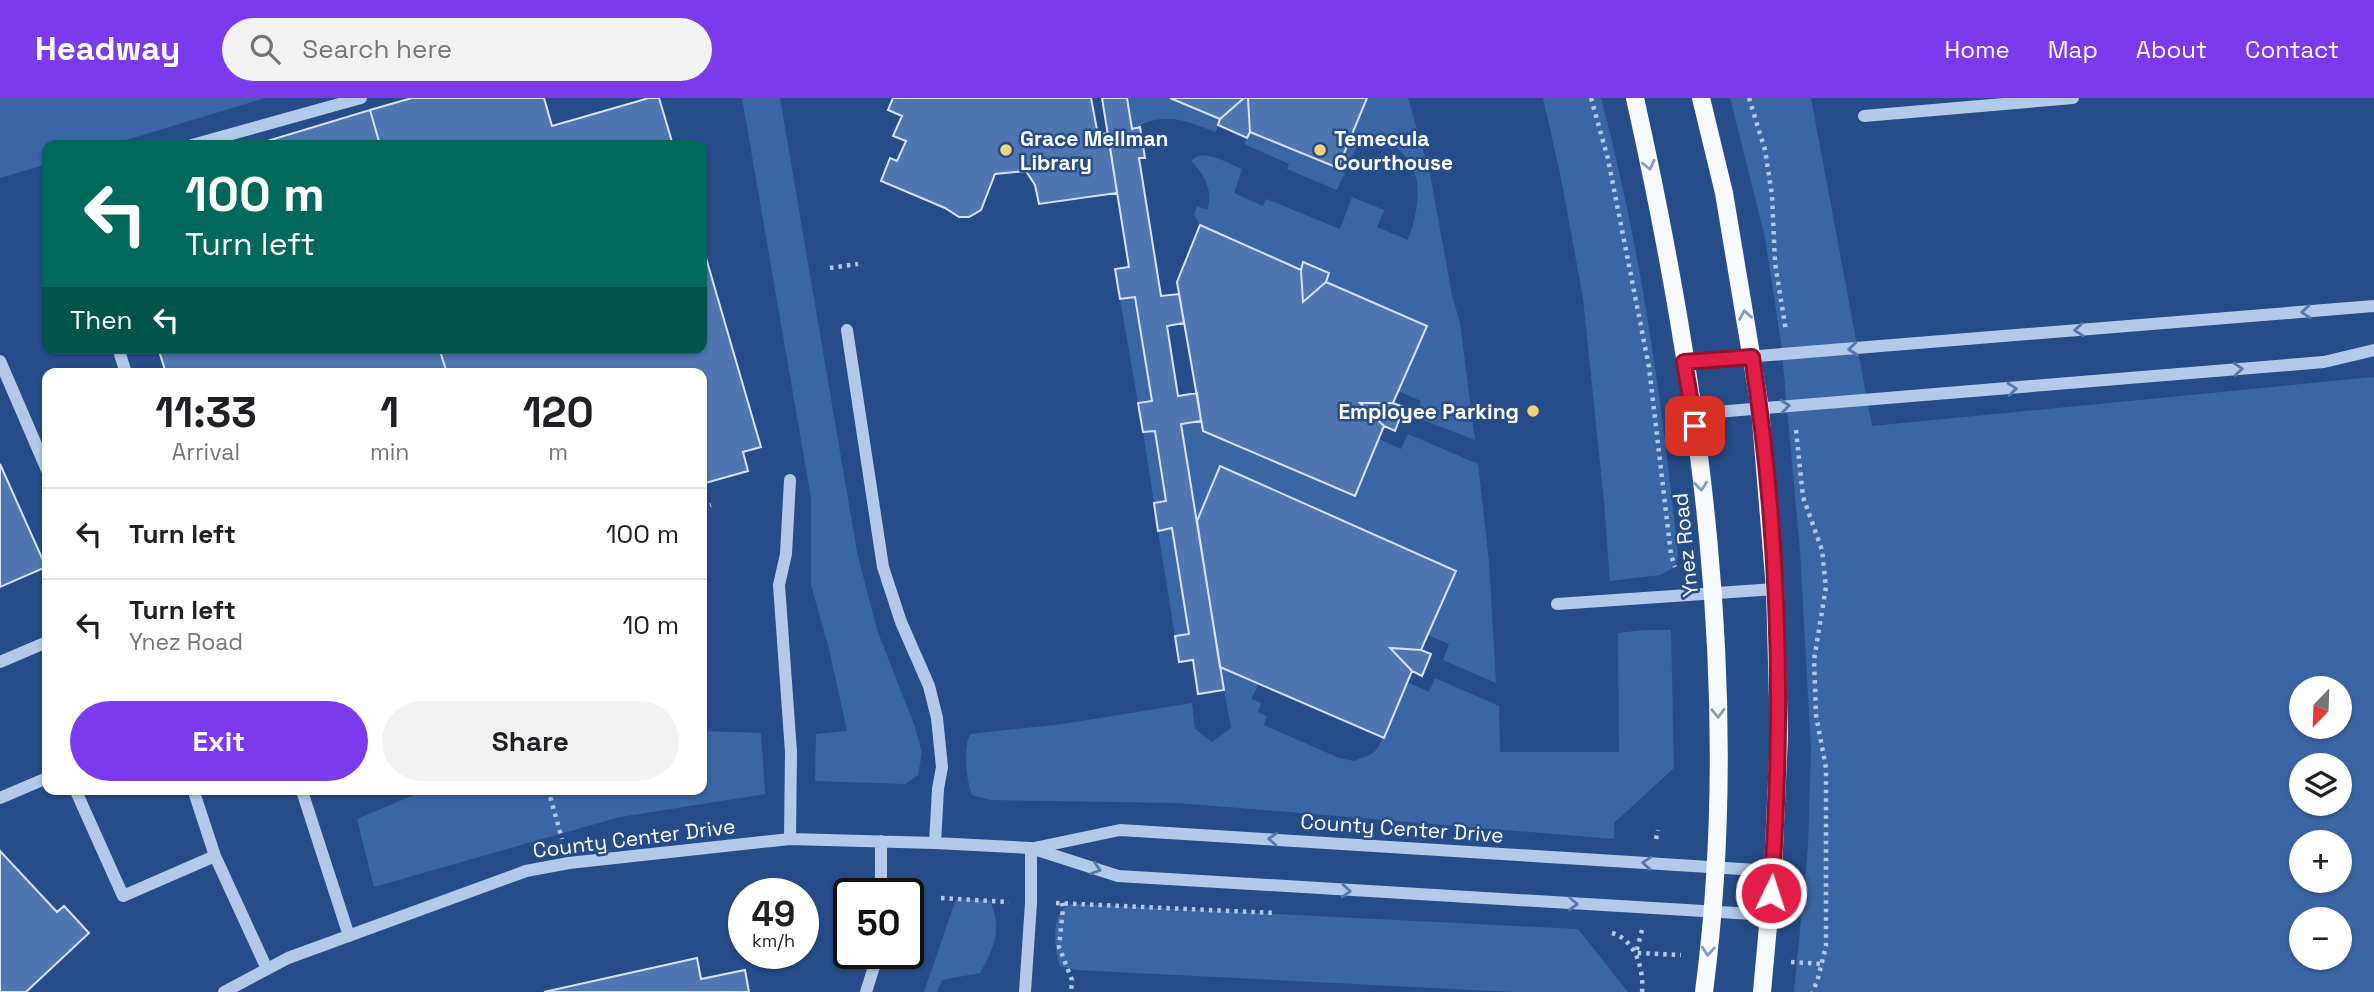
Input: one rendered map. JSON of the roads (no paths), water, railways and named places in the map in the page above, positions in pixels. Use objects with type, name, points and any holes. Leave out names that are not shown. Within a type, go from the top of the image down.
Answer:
[{"type":"main road","name":"Ynez Road","points":[[1634,98],[1660,213],[1684,362],[1713,593],[1719,748],[1715,867],[1704,992]]},
{"type":"main road","points":[[1701,98],[1724,194],[1760,408],[1775,589],[1779,735],[1773,871],[1762,992]]},
{"type":"street","points":[[210,140],[361,98]]},
{"type":"street","points":[[1864,117],[2073,98]]},
{"type":"street","points":[[1684,362],[2374,306]]},
{"type":"street","points":[[847,330],[883,567],[901,622],[929,686],[937,718],[942,767],[934,842]]},
{"type":"street","points":[[1692,414],[2311,363],[2374,350]]},
{"type":"street","points":[[0,361],[42,458]]},
{"type":"street","points":[[790,480],[786,554],[779,585],[791,752],[790,838]]},
{"type":"street","points":[[1557,604],[1775,589]]},
{"type":"street","points":[[0,662],[42,644]]},
{"type":"street","points":[[0,798],[42,780]]},
{"type":"street","points":[[78,795],[123,896],[215,856]]},
{"type":"street","points":[[195,795],[215,856],[267,969]]},
{"type":"street","points":[[303,795],[349,936]]},
{"type":"street","name":"County Center Drive","points":[[1031,848],[1119,830],[1773,871]]},
{"type":"street","name":"County Center Drive","points":[[224,992],[288,958],[526,871],[569,863],[790,838],[1031,848],[1118,876],[1770,915]]},
{"type":"street","points":[[881,841],[881,878]]},
{"type":"street","points":[[1026,992],[1031,848]]},
{"type":"street","points":[[866,992],[873,969]]},
{"type":"place","name":"Grace Mellman Library","points":[[1006,150]]},
{"type":"place","name":"Temecula Courthouse","points":[[1320,150]]},
{"type":"place","name":"Employee Parking","points":[[1533,411]]}]
